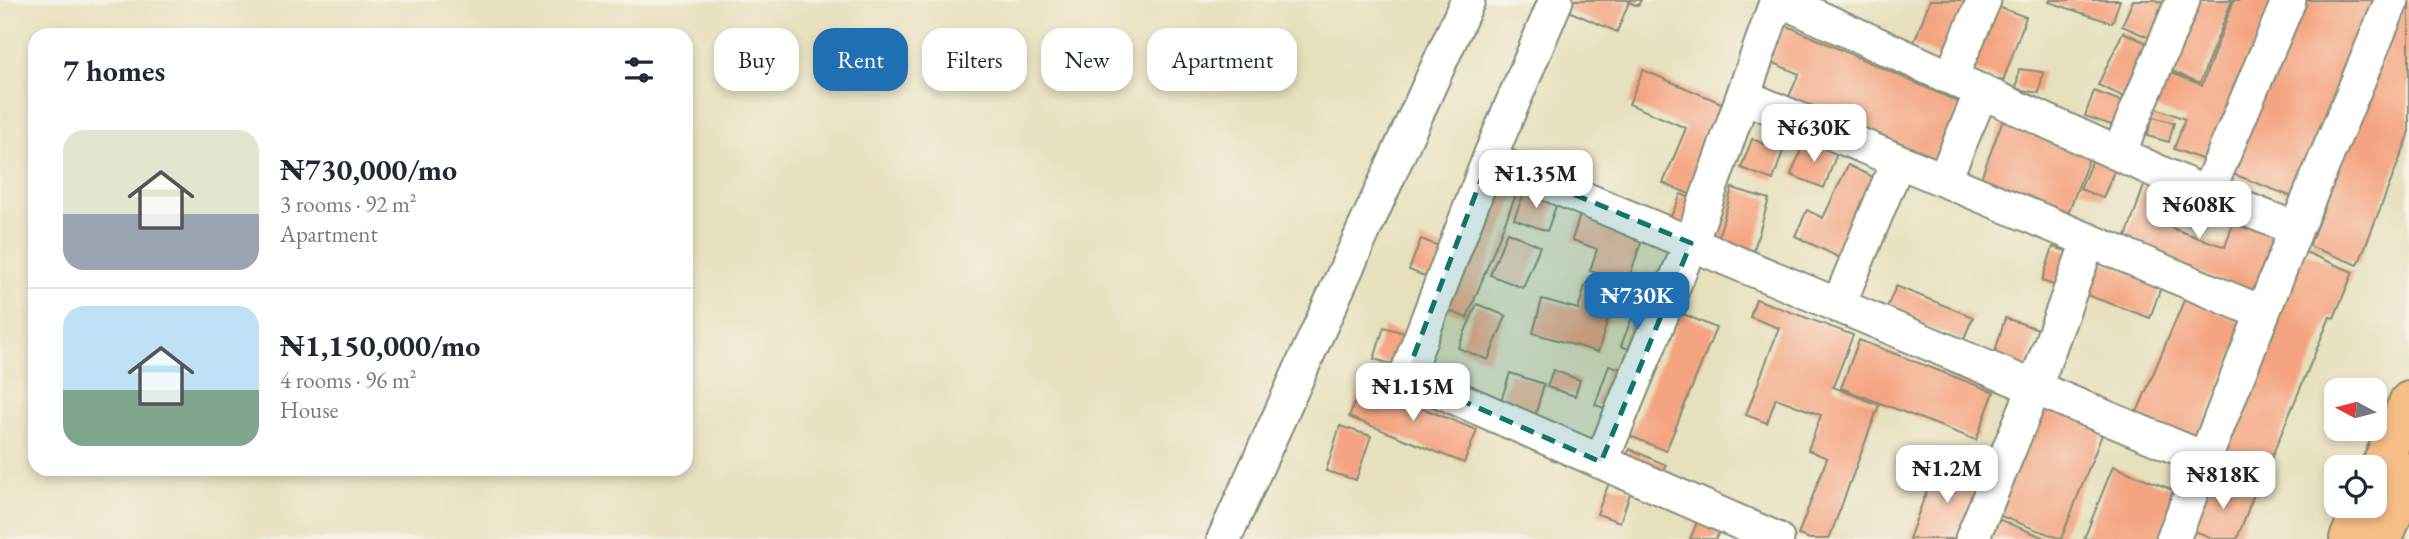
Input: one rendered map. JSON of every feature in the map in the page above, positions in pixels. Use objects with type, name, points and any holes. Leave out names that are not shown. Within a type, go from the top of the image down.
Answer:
[{"type":"highway","points":[[2385,455],[2409,401]]},
{"type":"highway","points":[[2383,539],[2409,472]]},
{"type":"highway","points":[[2349,539],[2358,518]]},
{"type":"street","points":[[1224,539],[1468,0]]},
{"type":"street","points":[[1556,0],[1489,159],[1406,376],[1777,539]]},
{"type":"street","points":[[1601,462],[1691,243],[1778,0],[2207,194],[2296,229]]},
{"type":"street","points":[[1951,77],[1984,0]]},
{"type":"street","points":[[2119,153],[2183,0]]},
{"type":"street","points":[[2207,194],[2289,0]]},
{"type":"street","points":[[2173,539],[2296,229],[2392,0]]},
{"type":"street","points":[[1944,180],[1982,91]]},
{"type":"street","points":[[1743,96],[2263,313]]},
{"type":"street","points":[[1489,159],[2034,389],[2205,458]]},
{"type":"street","points":[[1838,306],[1898,161]]},
{"type":"street","points":[[1972,539],[2034,389],[2089,240]]},
{"type":"highlighted area","points":[[1489,159],[1691,243],[1601,462],[1406,376]]},
{"type":"building","points":[[1570,0],[1641,0],[1638,6],[1629,2],[1617,32],[1566,10]]},
{"type":"building","points":[[1930,0],[1970,0],[1947,58],[1913,45]]},
{"type":"building","points":[[2120,0],[2112,23],[2049,2]]},
{"type":"building","points":[[2133,0],[2156,0],[2172,7],[2157,41],[2122,26]]},
{"type":"building","points":[[2199,0],[2232,0],[2200,83],[2171,71]]},
{"type":"building","points":[[2234,0],[2272,0],[2212,163],[2174,149],[2185,119],[2156,108],[2169,72],[2202,85]]},
{"type":"building","points":[[2300,0],[2375,0],[2298,199],[2233,174]]},
{"type":"building","points":[[2406,0],[2409,0],[2409,135],[2358,265],[2309,246]]},
{"type":"building","points":[[1993,5],[2026,17],[2003,81],[1970,69]]},
{"type":"building","points":[[1785,25],[1961,103],[1933,167],[1786,103],[1799,74],[1769,61]]},
{"type":"building","points":[[2123,32],[2151,45],[2127,98],[2098,85]]},
{"type":"building","points":[[2019,69],[2043,72],[2039,93],[2016,89]]},
{"type":"building","points":[[1643,70],[1738,110],[1701,199],[1663,183],[1686,128],[1629,104]]},
{"type":"building","points":[[2094,91],[2129,104],[2120,128],[2085,116]]},
{"type":"building","points":[[2004,117],[2092,151],[2067,216],[1979,183]]},
{"type":"building","points":[[2153,117],[2174,123],[2169,142],[2147,136]]},
{"type":"building","points":[[1752,139],[1783,151],[1773,180],[1741,168]]},
{"type":"building","points":[[1805,140],[1837,153],[1824,188],[1791,175]]},
{"type":"building","points":[[2094,156],[2117,164],[2103,198],[2080,189]]},
{"type":"building","points":[[1848,165],[1881,181],[1842,259],[1795,236],[1807,210],[1823,218]]},
{"type":"building","points":[[1493,177],[1519,187],[1467,318],[1442,308]]},
{"type":"building","points":[[2147,177],[2185,191],[2171,228],[2225,247],[2235,218],[2279,234],[2257,294],[2123,246]]},
{"type":"building","points":[[1526,188],[1558,200],[1547,231],[1514,219]]},
{"type":"building","points":[[1732,188],[1769,199],[1753,253],[1717,243]]},
{"type":"building","points":[[1681,194],[1700,202],[1688,230],[1669,221]]},
{"type":"building","points":[[1580,215],[1643,237],[1627,284],[1590,271],[1597,249],[1572,240]]},
{"type":"building","points":[[1507,232],[1540,246],[1523,288],[1490,275]]},
{"type":"building","points":[[1421,239],[1444,248],[1432,279],[1409,270]]},
{"type":"building","points":[[2053,247],[2073,253],[2062,288],[2042,281]]},
{"type":"building","points":[[2305,252],[2353,272],[2334,318],[2330,317],[2257,492],[2212,473]]},
{"type":"building","points":[[2096,260],[2162,284],[2150,318],[2084,294]]},
{"type":"building","points":[[1586,283],[1616,292],[1598,352],[1533,333],[1542,299],[1578,309]]},
{"type":"building","points":[[1896,286],[1973,317],[1963,341],[1886,310]]},
{"type":"building","points":[[2185,298],[2246,324],[2196,443],[2135,417]]},
{"type":"building","points":[[1756,299],[1853,335],[1833,387],[1879,405],[1829,539],[1810,539],[1798,535],[1827,458],[1808,450],[1821,415],[1776,398],[1767,423],[1746,415],[1779,328],[1750,317]]},
{"type":"building","points":[[1477,304],[1506,316],[1488,360],[1458,348]]},
{"type":"building","points":[[1635,310],[1654,318],[1640,353],[1621,346]]},
{"type":"building","points":[[1681,313],[1716,328],[1666,451],[1630,436]]},
{"type":"building","points":[[2005,318],[2038,329],[2026,368],[1993,358]]},
{"type":"building","points":[[1384,327],[1407,334],[1398,366],[1374,359]]},
{"type":"building","points":[[1859,340],[1994,392],[1976,440],[1841,388]]},
{"type":"building","points":[[1609,365],[1628,371],[1615,412],[1595,405]]},
{"type":"building","points":[[1553,370],[1580,380],[1575,396],[1547,387]]},
{"type":"building","points":[[1510,373],[1544,384],[1534,420],[1498,410]]},
{"type":"building","points":[[1362,384],[1477,430],[1464,463],[1349,417]]},
{"type":"building","points":[[2040,400],[2105,427],[2061,539],[1995,514]]},
{"type":"building","points":[[1340,426],[1371,436],[1356,480],[1326,471]]},
{"type":"building","points":[[1630,449],[1666,465],[1660,477],[1624,461]]},
{"type":"building","points":[[1967,455],[1985,462],[1956,539],[1909,539],[1930,482],[1953,492]]},
{"type":"building","points":[[2113,466],[2178,492],[2159,539],[2084,539]]},
{"type":"building","points":[[2212,478],[2254,494],[2237,539],[2215,539],[2192,530]]},
{"type":"building","points":[[1609,483],[1631,491],[1620,522],[1597,514]]},
{"type":"building","points":[[1995,518],[2048,539],[1986,539]]},
{"type":"building","points":[[1698,520],[1720,529],[1716,539],[1690,539]]}]
